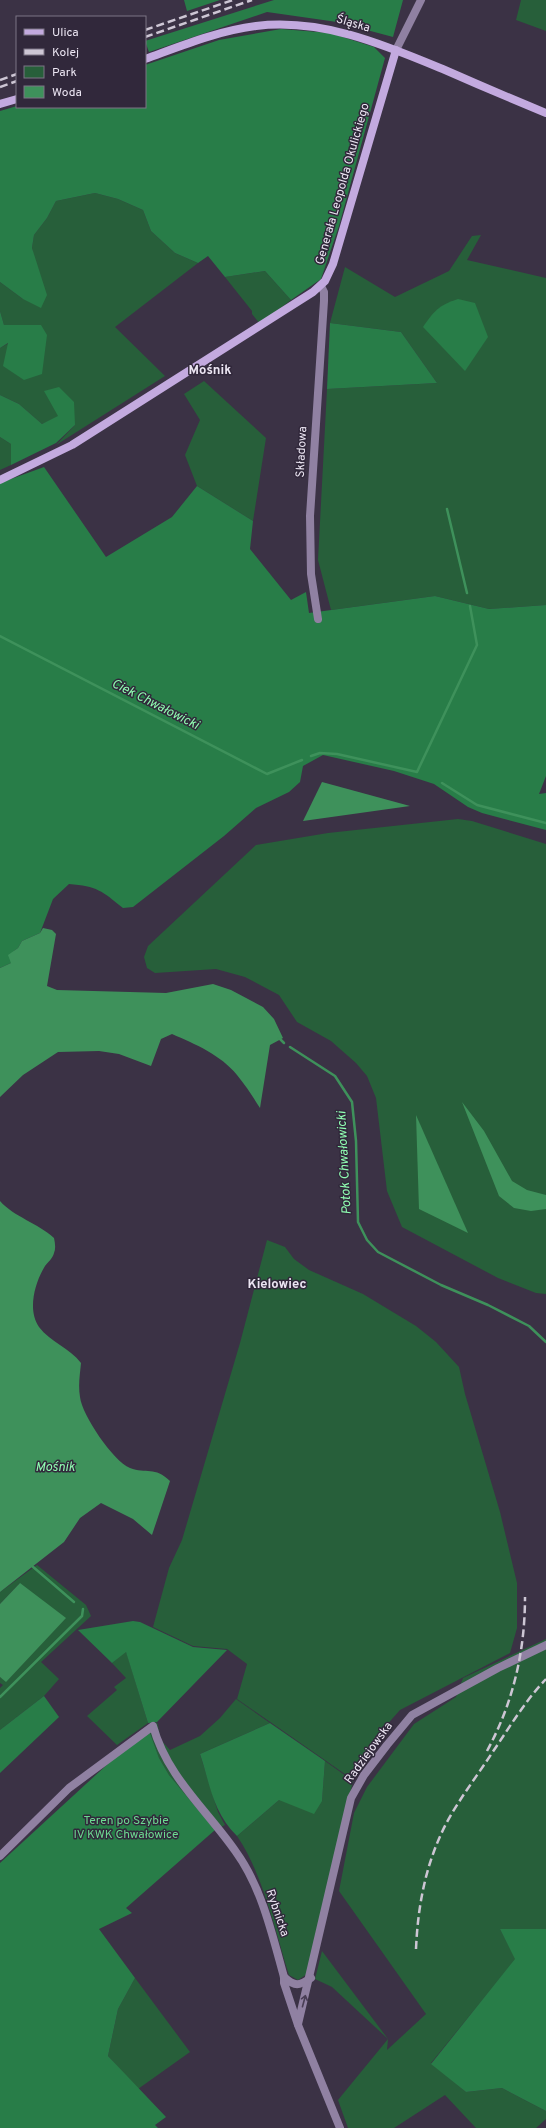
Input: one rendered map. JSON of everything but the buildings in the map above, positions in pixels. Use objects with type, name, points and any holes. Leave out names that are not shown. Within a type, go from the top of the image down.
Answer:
[{"type":"street","points":[[396,50],[421,0]]},
{"type":"street","name":"Śląska","points":[[146,59],[221,33],[248,27],[298,25],[324,28],[396,50],[546,113]]},
{"type":"street","name":"Generała Leopolda Okulickiego","points":[[0,480],[46,458],[84,437],[321,286],[328,278],[333,264],[396,50]]},
{"type":"street","points":[[0,104],[16,99]]},
{"type":"street","name":"Składowa","points":[[318,619],[310,552],[314,440],[324,301],[324,292],[321,286]]},
{"type":"street","name":"Radziejowska","points":[[298,2025],[311,1978],[352,1798],[364,1775],[387,1744],[412,1715],[498,1668],[546,1645]]},
{"type":"street","name":"Rybnicka","points":[[0,1856],[69,1788],[152,1726],[162,1753],[185,1789],[237,1852],[253,1881],[270,1925],[284,1977],[284,1983],[298,2025],[340,2128]]},
{"type":"street","points":[[284,1977],[292,1984],[301,1984],[311,1978]]},
{"type":"green space","points":[[184,0],[220,0],[187,11]]},
{"type":"green space","points":[[274,0],[403,0],[393,37],[337,22],[267,12],[149,52],[146,41]]},
{"type":"green space","points":[[521,0],[546,0],[546,31],[516,20]]},
{"type":"green space","points":[[281,29],[330,33],[374,47],[385,58],[339,226],[321,279],[291,300],[265,271],[225,277],[208,256],[198,263],[175,253],[151,231],[143,210],[118,199],[95,193],[56,201],[47,218],[34,235],[32,248],[47,295],[41,308],[23,299],[0,282],[0,111],[16,106],[16,108],[146,108],[146,65],[219,40]]},
{"type":"green space","points":[[95,193],[118,199],[143,210],[151,231],[175,253],[198,263],[115,327],[165,376],[56,445],[75,425],[62,416],[42,424],[19,404],[0,395],[0,348],[41,325],[4,325],[0,311],[0,282],[23,299],[36,266],[32,248],[34,235],[47,218],[56,201]]},
{"type":"green space","points":[[481,235],[467,260],[546,278],[546,605],[489,609],[435,596],[331,610],[318,560],[327,389],[437,383],[401,332],[330,323],[345,267],[395,297],[449,271],[472,236]]},
{"type":"green space","points":[[265,271],[291,300],[260,324],[252,314],[252,311],[225,277]]},
{"type":"green space","points":[[458,299],[475,303],[488,337],[465,371],[423,327],[441,306]]},
{"type":"green space","points":[[0,311],[4,325],[41,325],[47,335],[42,374],[24,380],[3,366],[8,343],[0,348]]},
{"type":"green space","points":[[330,323],[401,332],[437,383],[327,389]]},
{"type":"green space","points":[[204,381],[266,438],[253,521],[197,486],[185,455],[200,420],[184,394]]},
{"type":"green space","points":[[59,387],[74,402],[75,425],[56,443],[11,465],[11,444],[0,437],[0,395],[19,404],[42,424],[58,416],[44,391]]},
{"type":"green space","points":[[0,437],[11,444],[11,465],[0,470]]},
{"type":"green space","points":[[44,467],[106,557],[172,517],[197,486],[253,521],[250,549],[291,600],[306,592],[309,613],[435,596],[489,609],[546,605],[546,776],[539,794],[546,793],[546,830],[482,813],[468,807],[434,784],[394,771],[323,755],[303,766],[300,782],[289,792],[256,808],[224,836],[133,907],[123,908],[99,890],[86,886],[69,884],[53,899],[40,933],[22,941],[18,948],[14,951],[11,963],[0,968],[0,483]]},
{"type":"green space","points":[[458,819],[472,821],[546,844],[546,1294],[536,1293],[498,1278],[402,1227],[387,1191],[376,1098],[367,1076],[356,1063],[331,1041],[297,1022],[279,995],[245,977],[216,969],[155,973],[147,968],[144,957],[148,946],[256,845],[328,833]]},
{"type":"green space","points":[[267,1240],[285,1247],[294,1259],[309,1270],[363,1294],[416,1326],[436,1342],[459,1367],[465,1394],[500,1512],[517,1583],[517,1628],[510,1653],[400,1710],[375,1738],[352,1779],[237,1699],[247,1664],[227,1649],[193,1646],[153,1627],[169,1568],[182,1540],[240,1343]]},
{"type":"green space","points":[[37,1565],[86,1605],[91,1616],[41,1662],[59,1679],[44,1696],[0,1730],[0,1688],[3,1685],[0,1683],[0,1677],[6,1681],[20,1583],[0,1604],[0,1592]]},
{"type":"green space","points":[[133,1621],[140,1622],[193,1647],[227,1650],[157,1722],[148,1723],[126,1652],[112,1663],[78,1630]]},
{"type":"green space","points":[[546,1639],[546,1929],[500,1929],[516,1959],[431,2063],[466,2092],[502,2088],[546,2111],[546,2119],[536,2128],[476,2128],[445,2095],[394,2128],[348,2128],[338,2100],[388,2039],[387,2050],[426,2014],[339,1891],[354,1813],[367,1787],[414,1724],[456,1697],[463,1678]]},
{"type":"green space","points":[[126,1651],[148,1723],[117,1745],[87,1716],[117,1690],[114,1687],[126,1678],[112,1663]]},
{"type":"green space","points":[[44,1696],[59,1717],[0,1773],[0,1730]]},
{"type":"green space","points":[[236,1699],[270,1723],[200,1754],[218,1812],[225,1825],[215,1830],[169,1775],[159,1758],[150,1733],[157,1722],[161,1740],[170,1750],[200,1736],[220,1718]]},
{"type":"green space","points":[[270,1723],[325,1761],[322,1801],[314,1814],[279,1800],[237,1836],[222,1818],[217,1808],[200,1754]]},
{"type":"green space","name":"Teren po Szybie IV KWK Chwałowice","points":[[150,1733],[159,1758],[169,1775],[215,1830],[126,1908],[132,1913],[99,1929],[135,1978],[118,2009],[108,2056],[166,2117],[155,2125],[158,2128],[0,2128],[0,1863],[123,1750]]},
{"type":"green space","points":[[325,1761],[353,1781],[307,1974],[298,1980],[289,1975],[268,1903],[254,1867],[237,1836],[279,1800],[322,1801]]},
{"type":"green space","points":[[500,1929],[546,1929],[546,2111],[502,2088],[466,2092],[431,2064],[515,1959]]},
{"type":"green space","points":[[322,1951],[388,2039],[332,1987],[315,1979]]},
{"type":"green space","points":[[135,1978],[190,2052],[138,2089],[108,2056],[118,2009]]},
{"type":"water","points":[[322,782],[410,806],[303,821]]},
{"type":"water","points":[[43,928],[52,930],[56,934],[47,986],[57,990],[166,993],[213,984],[231,990],[263,1007],[274,1019],[283,1038],[270,1045],[260,1108],[231,1068],[198,1046],[172,1034],[161,1039],[151,1066],[119,1054],[99,1051],[58,1052],[23,1075],[0,1097],[0,968],[11,963],[8,955],[18,948],[22,941],[40,933]]},
{"type":"water","points":[[462,1102],[484,1131],[512,1181],[527,1190],[546,1195],[546,1209],[531,1211],[514,1208],[499,1196]]},
{"type":"water","points":[[416,1115],[468,1233],[419,1209]]},
{"type":"water","name":"Mośnik","points":[[0,1201],[6,1207],[41,1228],[54,1238],[55,1251],[38,1280],[34,1296],[33,1313],[39,1327],[81,1363],[79,1384],[80,1397],[86,1415],[92,1426],[107,1447],[123,1464],[136,1470],[160,1473],[170,1481],[152,1535],[133,1519],[101,1503],[80,1518],[64,1542],[0,1592]]},
{"type":"water","points":[[20,1583],[66,1618],[6,1682],[0,1677],[0,1604]]},
{"type":"waterway","points":[[447,509],[467,593]]},
{"type":"waterway","points":[[311,756],[320,753],[337,754],[417,772],[477,645],[470,606]]},
{"type":"waterway","name":"Ciek Chwałowicki","points":[[0,636],[267,774],[302,760]]},
{"type":"waterway","name":"Ciek Chwałowicki","points":[[442,783],[477,805],[546,823]]},
{"type":"waterway","name":"Potok Chwałowicki","points":[[279,1038],[284,1043]]},
{"type":"waterway","name":"Potok Chwałowicki","points":[[290,1047],[335,1076],[352,1102],[356,1141],[358,1222],[367,1240],[378,1252],[441,1285],[488,1305],[529,1326],[546,1342]]},
{"type":"waterway","points":[[32,1566],[74,1602]]},
{"type":"waterway","points":[[0,1697],[82,1616],[83,1609]]},
{"type":"railway","points":[[146,30],[233,0]]},
{"type":"railway","points":[[146,37],[252,0]]},
{"type":"railway","points":[[0,80],[16,74]]},
{"type":"railway","points":[[0,87],[16,81]]},
{"type":"railway","points":[[487,1751],[504,1714],[516,1677],[523,1638],[525,1597]]},
{"type":"railway","points":[[416,1949],[424,1884],[428,1868],[447,1822],[524,1705],[546,1679]]},
{"type":"district","name":"Mośnik","points":[[210,371]]},
{"type":"district","name":"Kielowiec","points":[[277,1285]]}]
